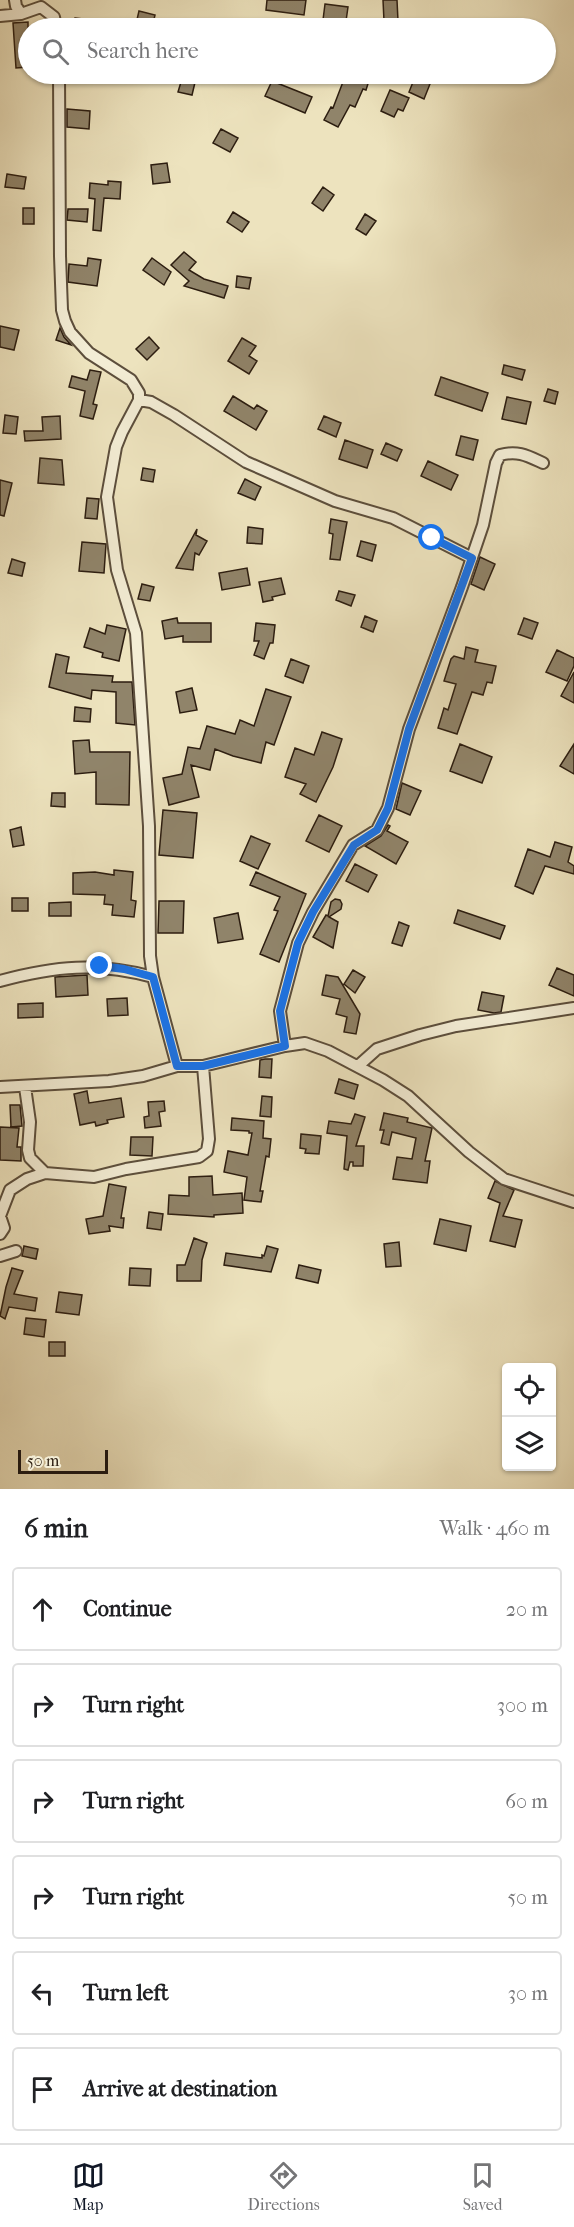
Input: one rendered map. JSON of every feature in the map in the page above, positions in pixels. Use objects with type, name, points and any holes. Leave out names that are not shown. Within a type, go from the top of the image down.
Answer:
[{"type":"street","points":[[15,0],[21,14]]},
{"type":"street","points":[[0,16],[21,14],[41,7],[54,18]]},
{"type":"street","points":[[59,84],[60,264],[64,321],[70,332],[89,352],[131,380],[136,386],[139,400],[116,447],[107,497],[117,570],[136,633],[149,826],[149,937],[153,977],[177,1066]]},
{"type":"street","points":[[139,400],[152,402],[246,462],[335,501],[393,518],[472,558]]},
{"type":"street","points":[[285,1046],[280,1011],[298,943],[313,912],[354,845],[377,830],[388,808],[418,702],[436,660],[483,525],[496,463],[500,455],[510,452],[522,453],[543,463]]},
{"type":"street","points":[[0,981],[42,971],[100,966],[124,969],[153,977]]},
{"type":"street","points":[[358,1066],[377,1049],[420,1035],[456,1026],[574,1008]]},
{"type":"street","points":[[0,1087],[109,1081],[143,1076],[177,1066],[203,1066],[305,1043],[358,1066],[408,1096],[469,1152],[504,1179],[574,1202]]},
{"type":"street","points":[[0,1234],[4,1228],[0,1216],[10,1190],[27,1179],[45,1173],[94,1178],[126,1169],[200,1157],[207,1151],[208,1138],[203,1066]]},
{"type":"street","points":[[25,1087],[30,1122],[28,1150],[30,1158],[45,1173]]},
{"type":"street","points":[[0,1256],[15,1251]]},
{"type":"building","points":[[267,0],[306,0],[304,15],[266,10]]},
{"type":"building","points":[[383,0],[397,0],[398,18],[384,18]]},
{"type":"building","points":[[325,4],[348,7],[346,18],[323,18]]},
{"type":"building","points":[[139,11],[155,15],[154,18],[137,18]]},
{"type":"building","points":[[13,23],[18,23],[18,68],[16,68]]},
{"type":"building","points":[[180,84],[195,84],[192,95],[178,92]]},
{"type":"building","points":[[271,84],[280,84],[312,97],[305,113],[265,96]]},
{"type":"building","points":[[342,84],[368,84],[366,90],[363,89],[355,107],[350,105],[338,127],[324,120],[331,107],[333,108]]},
{"type":"building","points":[[412,84],[430,84],[424,99],[409,92]]},
{"type":"building","points":[[390,90],[409,98],[403,111],[398,109],[394,117],[381,111]]},
{"type":"building","points":[[67,109],[90,111],[89,129],[67,127]]},
{"type":"building","points":[[221,129],[238,138],[230,152],[213,143]]},
{"type":"building","points":[[167,163],[170,182],[153,184],[151,165]]},
{"type":"building","points":[[7,174],[26,177],[24,189],[5,187]]},
{"type":"building","points":[[108,181],[121,182],[120,199],[104,198],[101,231],[93,230],[95,199],[89,198],[90,183],[108,185]]},
{"type":"building","points":[[323,187],[334,195],[323,211],[312,203]]},
{"type":"building","points":[[23,208],[34,208],[34,224],[23,224]]},
{"type":"building","points":[[68,209],[88,209],[87,222],[67,220]]},
{"type":"building","points":[[233,212],[249,222],[242,232],[227,222]]},
{"type":"building","points":[[365,214],[376,221],[366,235],[356,229]]},
{"type":"building","points":[[184,252],[196,262],[189,270],[204,279],[228,286],[224,298],[184,286],[189,281],[171,265]]},
{"type":"building","points":[[88,258],[101,260],[97,286],[68,282],[69,264],[87,266]]},
{"type":"building","points":[[152,258],[171,272],[164,285],[143,270]]},
{"type":"building","points":[[237,276],[251,278],[249,289],[236,287]]},
{"type":"building","points":[[0,326],[19,330],[14,350],[0,347]]},
{"type":"building","points":[[60,328],[64,337],[71,345],[56,340]]},
{"type":"building","points":[[149,337],[159,348],[147,360],[136,349]]},
{"type":"building","points":[[242,338],[256,346],[249,356],[257,361],[249,374],[228,361]]},
{"type":"building","points":[[504,365],[525,370],[522,380],[502,374]]},
{"type":"building","points":[[90,370],[101,372],[93,404],[97,405],[93,419],[80,416],[85,391],[69,387],[72,376],[87,380]]},
{"type":"building","points":[[441,377],[488,393],[482,411],[435,395]]},
{"type":"building","points":[[548,389],[558,392],[555,404],[544,401]]},
{"type":"building","points":[[233,396],[254,409],[257,405],[267,411],[256,430],[224,411]]},
{"type":"building","points":[[507,397],[531,402],[526,424],[502,419]]},
{"type":"building","points":[[5,415],[18,417],[16,434],[3,433]]},
{"type":"building","points":[[60,416],[61,439],[25,441],[24,431],[43,431],[42,417]]},
{"type":"building","points":[[324,416],[341,423],[336,437],[318,429]]},
{"type":"building","points":[[461,436],[478,440],[473,460],[456,455]]},
{"type":"building","points":[[345,440],[373,450],[367,468],[339,459]]},
{"type":"building","points":[[386,443],[402,450],[397,461],[381,454]]},
{"type":"building","points":[[40,458],[62,460],[64,485],[38,483]]},
{"type":"building","points":[[428,461],[458,475],[451,490],[421,476]]},
{"type":"building","points":[[143,468],[155,470],[153,482],[141,480]]},
{"type":"building","points":[[245,479],[261,487],[255,500],[238,493]]},
{"type":"building","points":[[0,480],[12,483],[4,516],[0,515]]},
{"type":"building","points":[[87,498],[99,499],[97,519],[85,518]]},
{"type":"building","points":[[331,519],[347,522],[340,560],[330,559],[333,534],[329,533]]},
{"type":"building","points":[[248,527],[263,529],[262,544],[247,543]]},
{"type":"building","points":[[197,529],[196,535],[207,541],[199,555],[195,553],[193,570],[176,568]]},
{"type":"building","points":[[361,541],[376,545],[372,561],[357,556]]},
{"type":"building","points":[[82,542],[106,544],[104,573],[79,571]]},
{"type":"building","points":[[480,557],[495,564],[484,590],[471,584]]},
{"type":"building","points":[[12,559],[25,563],[22,576],[8,573]]},
{"type":"building","points":[[247,568],[250,585],[222,590],[219,573]]},
{"type":"building","points":[[281,578],[285,594],[263,602],[259,582]]},
{"type":"building","points":[[142,584],[154,587],[150,601],[138,599]]},
{"type":"building","points":[[339,591],[355,595],[351,606],[336,600]]},
{"type":"building","points":[[365,616],[377,621],[373,632],[361,627]]},
{"type":"building","points":[[177,618],[178,623],[211,623],[211,642],[183,642],[183,636],[165,639],[162,621]]},
{"type":"building","points":[[524,618],[538,623],[532,639],[518,634]]},
{"type":"building","points":[[256,623],[275,625],[273,643],[270,643],[264,659],[254,655],[259,641],[254,641]]},
{"type":"building","points":[[107,625],[126,629],[119,661],[102,657],[103,653],[84,647],[90,628],[105,634]]},
{"type":"building","points":[[466,647],[478,650],[475,662],[496,666],[492,683],[487,682],[483,695],[472,692],[457,734],[438,728],[444,708],[448,710],[456,684],[444,681],[451,659],[454,656],[464,659]]},
{"type":"building","points":[[557,650],[574,658],[574,666],[567,681],[546,672]]},
{"type":"building","points":[[56,654],[69,657],[66,673],[113,676],[112,682],[132,682],[135,725],[116,723],[116,692],[92,690],[91,699],[49,687]]},
{"type":"building","points":[[291,659],[309,666],[303,683],[285,676]]},
{"type":"building","points":[[574,672],[574,703],[561,696]]},
{"type":"building","points":[[192,688],[197,710],[180,713],[176,692]]},
{"type":"building","points":[[266,689],[291,697],[274,745],[266,742],[261,763],[215,749],[210,770],[191,765],[199,797],[169,805],[163,778],[182,774],[188,747],[200,749],[207,726],[235,734],[240,720],[254,726]]},
{"type":"building","points":[[75,707],[91,709],[90,722],[74,721]]},
{"type":"building","points":[[322,732],[342,739],[333,767],[316,802],[300,794],[306,784],[285,777],[295,748],[314,755]]},
{"type":"building","points":[[89,740],[90,752],[130,752],[129,805],[96,804],[96,772],[75,774],[73,741]]},
{"type":"building","points":[[460,744],[492,757],[482,783],[450,771]]},
{"type":"building","points":[[574,744],[574,774],[560,766]]},
{"type":"building","points":[[402,783],[421,791],[410,815],[396,809]]},
{"type":"building","points":[[52,793],[65,793],[65,807],[51,806]]},
{"type":"building","points":[[163,810],[197,813],[193,858],[159,855]]},
{"type":"building","points":[[319,815],[342,826],[329,852],[306,841]]},
{"type":"building","points":[[388,825],[390,826],[387,831],[408,842],[396,864],[365,846],[381,836]]},
{"type":"building","points":[[21,827],[24,845],[13,847],[10,830]]},
{"type":"building","points":[[251,836],[270,844],[258,869],[240,861]]},
{"type":"building","points":[[555,842],[572,847],[568,862],[574,866],[574,874],[545,866],[533,894],[515,886],[528,849],[550,857]]},
{"type":"building","points":[[355,864],[377,875],[368,892],[346,881]]},
{"type":"building","points":[[114,870],[133,872],[131,900],[136,901],[134,917],[112,915],[113,905],[104,904],[105,895],[73,894],[73,873],[95,872],[114,875]]},
{"type":"building","points":[[256,872],[306,894],[279,962],[260,954],[278,911],[274,910],[280,897],[250,885]]},
{"type":"building","points":[[12,898],[28,898],[28,911],[12,911]]},
{"type":"building","points":[[335,899],[340,900],[342,904],[341,909],[329,917],[338,922],[333,948],[313,937],[326,915],[328,916],[331,902]]},
{"type":"building","points":[[159,901],[184,901],[183,933],[158,933]]},
{"type":"building","points":[[71,902],[71,916],[49,916],[49,903]]},
{"type":"building","points":[[458,910],[505,926],[500,939],[454,923]]},
{"type":"building","points":[[238,913],[243,939],[218,943],[214,918]]},
{"type":"building","points":[[399,922],[409,926],[402,946],[392,943]]},
{"type":"building","points":[[557,968],[574,975],[574,996],[549,985]]},
{"type":"building","points":[[353,970],[365,977],[355,993],[344,984]]},
{"type":"building","points":[[87,975],[88,995],[56,997],[55,977]]},
{"type":"building","points":[[326,975],[338,977],[360,1014],[356,1034],[344,1032],[347,1017],[336,1014],[340,999],[322,995]]},
{"type":"building","points":[[482,992],[504,996],[501,1012],[478,1010]]},
{"type":"building","points":[[127,998],[128,1015],[108,1016],[107,999]]},
{"type":"building","points":[[43,1003],[43,1017],[18,1018],[18,1004]]},
{"type":"building","points":[[272,1059],[271,1078],[259,1077],[260,1060]]},
{"type":"building","points":[[339,1079],[358,1085],[354,1099],[335,1093]]},
{"type":"building","points":[[87,1091],[89,1103],[121,1098],[124,1117],[107,1120],[108,1123],[96,1126],[95,1122],[80,1125],[74,1094]]},
{"type":"building","points":[[262,1096],[272,1097],[271,1117],[260,1116]]},
{"type":"building","points":[[164,1101],[165,1111],[159,1112],[161,1126],[145,1128],[144,1117],[149,1116],[148,1102]]},
{"type":"building","points":[[10,1105],[20,1105],[22,1126],[11,1127]]},
{"type":"building","points":[[384,1113],[408,1118],[407,1122],[432,1128],[425,1161],[430,1161],[427,1183],[393,1179],[397,1157],[412,1159],[416,1138],[392,1132],[389,1145],[381,1143],[384,1130],[380,1130]]},
{"type":"building","points":[[355,1114],[365,1117],[356,1146],[364,1146],[363,1166],[353,1166],[353,1162],[350,1162],[348,1170],[344,1169],[347,1136],[327,1133],[329,1121],[351,1124]]},
{"type":"building","points":[[232,1118],[264,1121],[263,1138],[271,1139],[260,1191],[263,1191],[261,1202],[244,1200],[247,1177],[224,1172],[228,1151],[248,1155],[252,1133],[231,1130]]},
{"type":"building","points":[[0,1127],[19,1128],[17,1147],[21,1147],[21,1161],[0,1160]]},
{"type":"building","points":[[301,1134],[321,1136],[319,1154],[305,1153],[306,1149],[300,1148]]},
{"type":"building","points":[[131,1137],[153,1137],[152,1156],[130,1155]]},
{"type":"building","points":[[212,1176],[213,1195],[242,1193],[243,1213],[214,1215],[214,1217],[168,1214],[169,1195],[189,1196],[189,1177]]},
{"type":"building","points":[[495,1181],[514,1190],[503,1216],[522,1220],[515,1247],[490,1241],[500,1203],[488,1198]]},
{"type":"building","points":[[109,1184],[126,1187],[121,1218],[124,1218],[123,1228],[109,1226],[110,1231],[89,1234],[86,1219],[103,1216]]},
{"type":"building","points":[[149,1212],[163,1214],[161,1230],[147,1228]]},
{"type":"building","points":[[440,1219],[471,1226],[466,1251],[434,1244]]},
{"type":"building","points":[[194,1238],[207,1243],[202,1260],[201,1281],[177,1281],[177,1265],[185,1265]]},
{"type":"building","points":[[399,1242],[401,1266],[386,1267],[384,1244]]},
{"type":"building","points":[[24,1246],[38,1249],[36,1259],[22,1256]]},
{"type":"building","points":[[267,1246],[278,1249],[271,1272],[224,1265],[226,1253],[262,1258]]},
{"type":"building","points":[[299,1265],[321,1270],[318,1283],[296,1278]]},
{"type":"building","points":[[12,1268],[23,1271],[14,1294],[37,1298],[35,1311],[9,1307],[5,1319],[0,1316]]},
{"type":"building","points":[[130,1268],[151,1269],[150,1286],[129,1285]]},
{"type":"building","points":[[59,1292],[82,1295],[79,1315],[56,1312]]},
{"type":"building","points":[[26,1318],[46,1320],[44,1337],[24,1334]]},
{"type":"building","points":[[49,1342],[65,1342],[65,1356],[49,1356]]},
{"type":"route","points":[[100,966],[124,969],[153,977],[177,1066],[203,1066],[285,1046],[280,1011],[298,943],[313,912],[354,845],[377,830],[388,808],[421,693],[436,660],[472,558],[432,538]]}]
